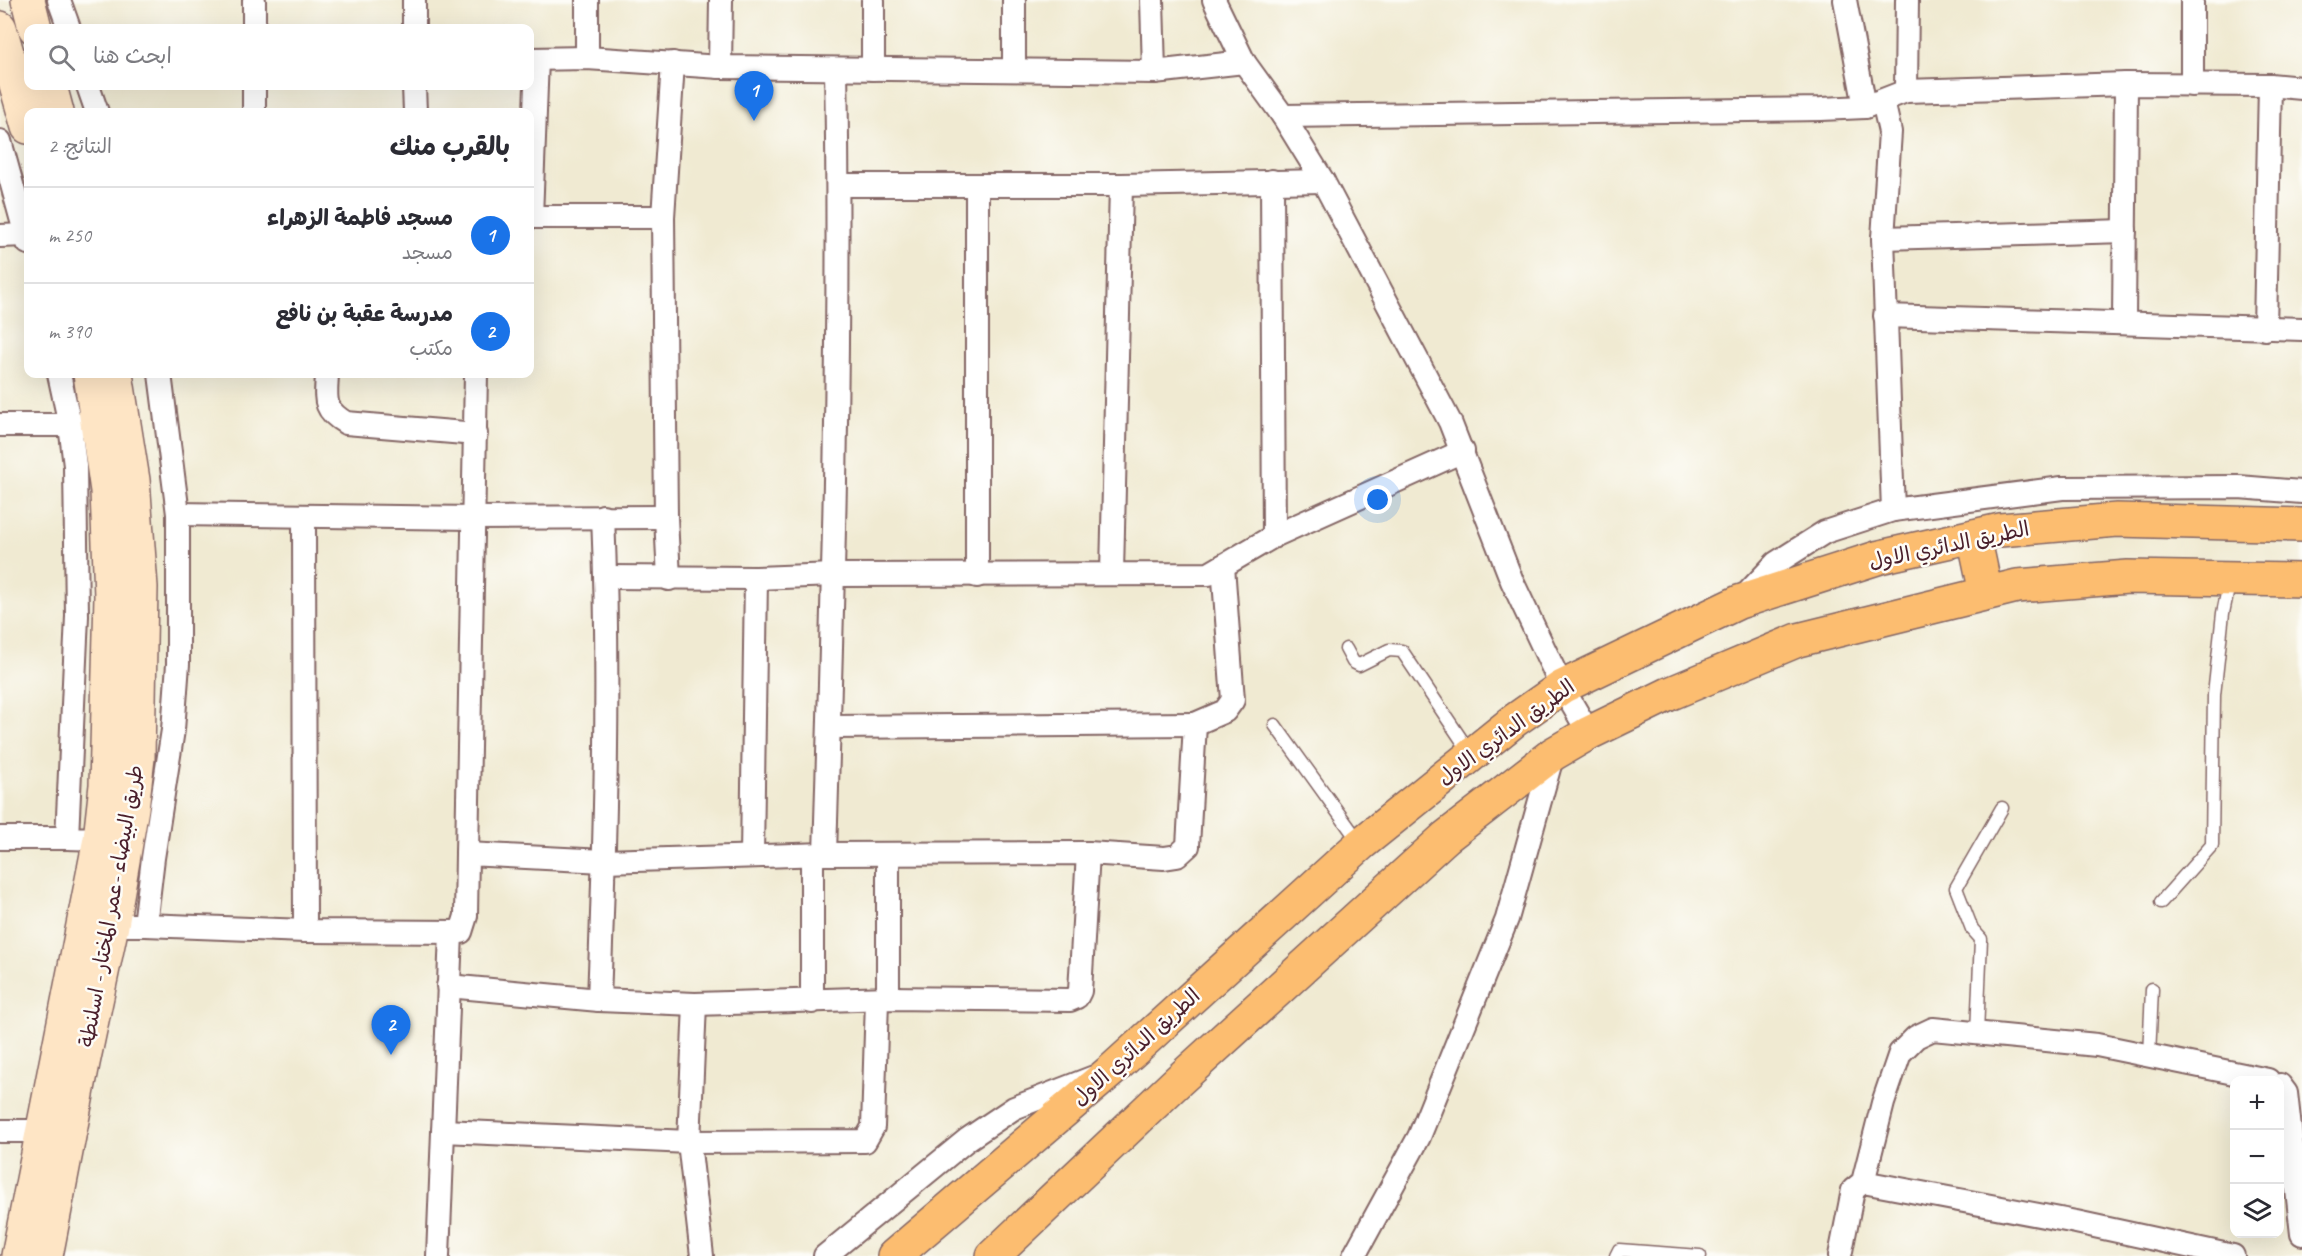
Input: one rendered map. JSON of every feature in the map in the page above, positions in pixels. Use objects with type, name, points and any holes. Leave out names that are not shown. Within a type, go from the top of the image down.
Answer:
[{"type":"main road","points":[[28,0],[34,24]]},
{"type":"main road","points":[[0,28],[24,114]]},
{"type":"main road","points":[[51,90],[56,108]]},
{"type":"main road","name":"طريق البيضاء -عمر المختار - اسلنطة","points":[[46,1256],[83,1063],[106,904],[100,839],[106,785],[111,596],[107,491],[84,425],[90,378]]},
{"type":"main road","name":"طريق البيضاء -عمر المختار - اسلنطة","points":[[18,1256],[42,1131],[132,808],[138,758],[141,587],[133,480],[117,378]]},
{"type":"main road","name":"الطريق الدائري الاول","points":[[894,1256],[1112,1070],[1361,844],[1472,754],[1562,687],[1739,602],[1880,557],[2000,530],[2117,520],[2302,525]]},
{"type":"main road","points":[[1974,536],[1986,593]]},
{"type":"main road","points":[[993,1256],[1178,1081],[1446,837],[1553,754],[1589,733],[1669,694],[1798,640],[2017,585],[2128,577],[2302,580]]},
{"type":"street","points":[[59,0],[68,24]]},
{"type":"street","points":[[254,0],[254,24]]},
{"type":"street","points":[[414,0],[414,24]]},
{"type":"street","points":[[586,58],[587,0]]},
{"type":"street","points":[[720,67],[721,0]]},
{"type":"street","points":[[873,0],[873,69]]},
{"type":"street","points":[[1014,0],[1014,70]]},
{"type":"street","points":[[1152,0],[1154,72]]},
{"type":"street","points":[[1214,0],[1244,62],[1283,116],[1323,181],[1450,422],[1512,581],[1562,687],[1589,733]]},
{"type":"street","points":[[1845,0],[1874,104],[1890,132],[1883,238],[1893,510]]},
{"type":"street","points":[[1906,91],[1907,0]]},
{"type":"street","points":[[2192,0],[2192,85]]},
{"type":"street","points":[[534,59],[586,58],[720,67],[1154,72],[1244,62]]},
{"type":"street","points":[[669,579],[666,517],[663,217],[673,63]]},
{"type":"street","points":[[812,1002],[818,855],[829,727],[834,575],[838,185],[836,69]]},
{"type":"street","points":[[1283,116],[1821,109],[1874,104],[1906,91],[2126,84],[2270,85],[2302,88]]},
{"type":"street","points":[[2124,322],[2126,84]]},
{"type":"street","points":[[2265,329],[2270,85]]},
{"type":"street","points":[[89,90],[96,108]]},
{"type":"street","points":[[254,90],[254,108]]},
{"type":"street","points":[[414,90],[415,108]]},
{"type":"street","points":[[532,90],[532,108]]},
{"type":"street","points":[[0,141],[24,228]]},
{"type":"street","points":[[1272,181],[1274,536]]},
{"type":"street","points":[[838,185],[1121,185],[1323,181]]},
{"type":"street","points":[[1112,573],[1121,185]]},
{"type":"street","points":[[977,186],[977,576]]},
{"type":"street","points":[[534,217],[663,217]]},
{"type":"street","points":[[1883,238],[2125,231]]},
{"type":"street","points":[[0,236],[24,239]]},
{"type":"street","points":[[1885,316],[2302,329]]},
{"type":"street","points":[[61,378],[84,425],[75,466],[77,616],[67,838]]},
{"type":"street","points":[[145,925],[173,730],[178,664],[178,514],[161,378]]},
{"type":"street","points":[[327,378],[326,401],[333,415],[346,423],[476,434]]},
{"type":"street","points":[[106,904],[145,925],[305,931],[461,932],[464,925],[467,854],[476,378]]},
{"type":"street","points":[[0,425],[84,425]]},
{"type":"street","points":[[606,578],[1209,574],[1274,536],[1463,451]]},
{"type":"street","points":[[1739,602],[1776,563],[1825,532],[1893,510],[2062,488],[2239,488],[2302,492]]},
{"type":"street","points":[[178,514],[474,518],[666,517]]},
{"type":"street","points":[[304,516],[305,931]]},
{"type":"street","points":[[599,1000],[604,861],[606,578],[603,516]]},
{"type":"street","points":[[829,727],[1195,724],[1225,711],[1233,700],[1223,566]]},
{"type":"street","points":[[752,856],[756,578]]},
{"type":"street","points":[[467,854],[604,861],[818,855],[1088,853],[1164,858],[1177,856],[1188,846],[1195,724]]},
{"type":"street","points":[[1354,1256],[1419,1137],[1507,920],[1553,754]]},
{"type":"street","points":[[0,838],[100,839]]},
{"type":"street","points":[[448,986],[599,1000],[696,1004],[883,999],[1070,1000],[1077,997],[1080,991],[1088,853]]},
{"type":"street","points":[[443,1131],[689,1142],[865,1141],[873,1127],[883,999],[888,855]]},
{"type":"street","points":[[438,1256],[451,933]]},
{"type":"street","points":[[696,1004],[689,1142],[702,1256]]},
{"type":"street","points":[[1840,1256],[1853,1190],[1863,1182],[1883,1103],[1900,1053],[1916,1037],[1933,1029],[2097,1045],[2248,1076]]},
{"type":"street","points":[[825,1256],[968,1139],[1014,1108],[1112,1070]]},
{"type":"street","points":[[2284,1090],[2302,1234]]},
{"type":"street","points":[[0,1131],[42,1131]]},
{"type":"street","points":[[1863,1182],[2076,1222],[2233,1256]]},
{"type":"lane","points":[[2161,902],[2212,845],[2214,695],[2223,613],[2230,579]]},
{"type":"lane","points":[[1346,648],[1353,662],[1359,665],[1389,650],[1402,651],[1472,754]]},
{"type":"lane","points":[[1275,725],[1361,844]]},
{"type":"lane","points":[[1977,1033],[1981,939],[1972,929],[1956,888],[2002,808]]},
{"type":"lane","points":[[2149,1056],[2152,989]]},
{"type":"lane","points":[[1616,1256],[1619,1250],[1700,1256]]},
{"type":"place","name":"مسجد فاطمة الزهراء","points":[[754,121]]},
{"type":"place","name":"مدرسة عقبة بن نافع","points":[[391,1055]]}]
